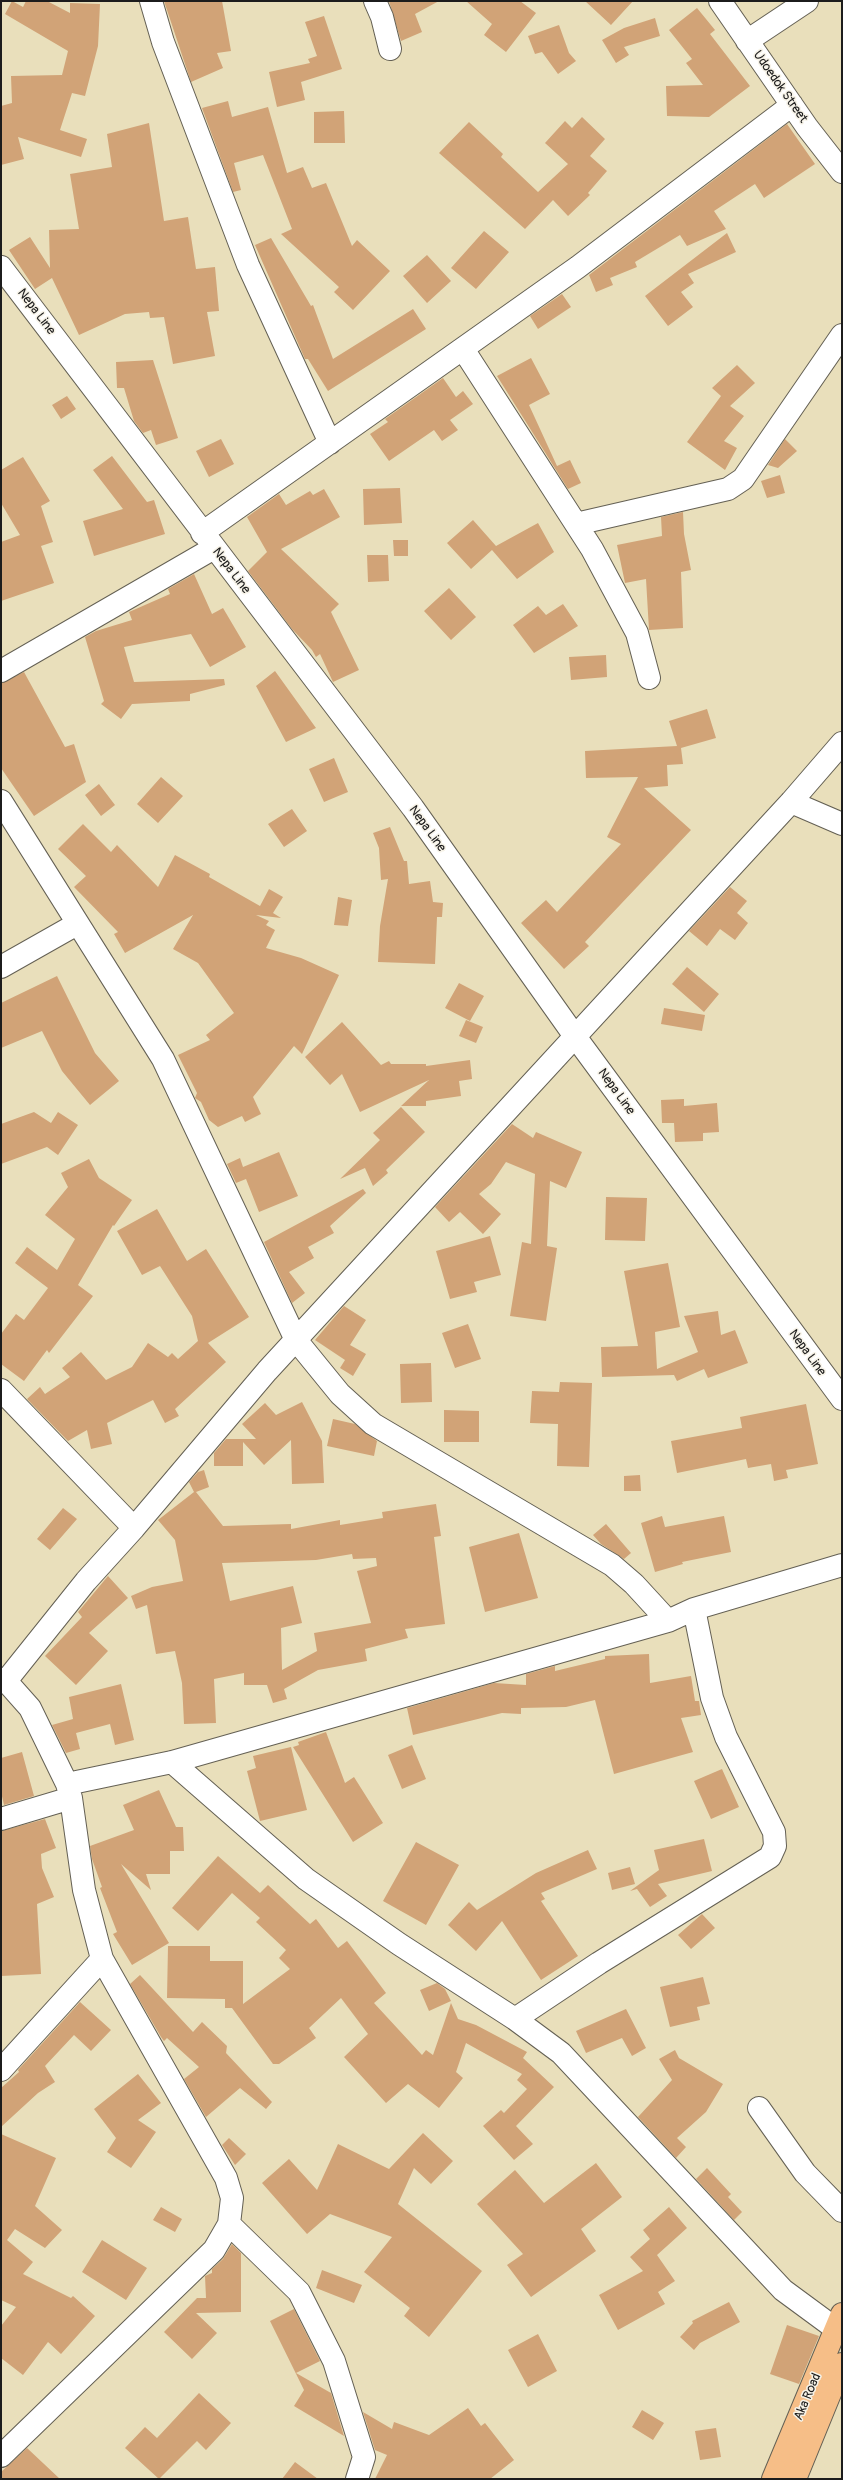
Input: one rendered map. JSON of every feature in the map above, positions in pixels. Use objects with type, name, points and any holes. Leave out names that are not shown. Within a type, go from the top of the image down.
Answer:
[{"type":"main road","name":"Aka Road","points":[[773,2479],[839,2322]]},
{"type":"main road","name":"Aka Road","points":[[795,2479],[842,2364]]},
{"type":"street","points":[[151,1],[163,42],[248,265],[330,443]]},
{"type":"street","points":[[375,1],[382,17],[390,49]]},
{"type":"street","name":"Udoedok Street","points":[[720,1],[792,105],[842,172]]},
{"type":"street","points":[[747,41],[807,1]]},
{"type":"street","points":[[1,671],[208,540],[330,443],[578,267],[792,105]]},
{"type":"street","name":"Nepa Line","points":[[1,267],[413,808],[574,1035],[842,1399]]},
{"type":"street","points":[[576,524],[728,489],[743,479],[842,335]]},
{"type":"street","points":[[463,349],[596,555],[637,633],[649,678]]},
{"type":"street","points":[[1,2456],[214,2250],[229,2224],[232,2198],[226,2178],[102,1959],[84,1890],[69,1791],[30,1708],[4,1680],[86,1581],[134,1528],[296,1340],[416,1212],[574,1035],[791,802],[842,743]]},
{"type":"street","points":[[1,801],[163,1059],[296,1340],[340,1394],[373,1424],[612,1565],[634,1584],[668,1621]]},
{"type":"street","points":[[791,802],[842,824]]},
{"type":"street","points":[[1,967],[77,924]]},
{"type":"street","points":[[1,1390],[134,1528]]},
{"type":"street","points":[[1,1819],[69,1791],[668,1621],[694,1609],[842,1565]]},
{"type":"street","points":[[515,2019],[599,1963],[770,1857],[775,1846],[774,1832],[726,1737],[712,1698],[694,1609]]},
{"type":"street","points":[[172,1762],[306,1879],[399,1944],[515,2019],[561,2053],[783,2290],[839,2322]]},
{"type":"street","points":[[1,2070],[102,1959]]},
{"type":"street","points":[[759,2108],[805,2172],[842,2211]]},
{"type":"street","points":[[229,2224],[299,2292],[330,2354],[364,2457],[357,2479]]},
{"type":"building","points":[[12,1],[23,7],[26,1],[47,1],[70,13],[70,3],[100,4],[98,46],[85,96],[72,93],[60,130],[87,139],[81,157],[18,137],[24,159],[1,165],[1,106],[12,103],[11,76],[62,75],[68,51],[5,14]]},
{"type":"building","points":[[164,1],[222,1],[231,51],[217,53],[223,68],[191,82]]},
{"type":"building","points":[[389,1],[439,1],[415,14],[422,32],[401,41]]},
{"type":"building","points":[[466,1],[520,1],[536,13],[506,52],[484,35],[492,24]]},
{"type":"building","points":[[585,1],[633,1],[611,25]]},
{"type":"building","points":[[697,8],[715,30],[710,34],[750,86],[709,117],[667,116],[666,86],[703,85],[686,63],[692,59],[669,30]]},
{"type":"building","points":[[324,16],[342,69],[301,82],[305,100],[277,107],[269,72],[310,63],[308,59],[317,56],[305,22]]},
{"type":"building","points":[[655,18],[660,36],[624,47],[629,55],[616,63],[602,40],[624,28]]},
{"type":"building","points":[[559,25],[569,53],[576,61],[558,74],[542,52],[535,54],[528,36]]},
{"type":"building","points":[[228,101],[232,117],[268,107],[287,173],[303,167],[312,188],[326,183],[352,246],[357,240],[390,271],[353,310],[334,292],[339,287],[281,234],[292,229],[263,155],[234,163],[241,190],[233,192],[202,108]]},
{"type":"building","points":[[344,111],[345,143],[314,143],[314,112]]},
{"type":"building","points":[[582,117],[605,139],[590,156],[607,171],[588,193],[590,195],[568,216],[553,200],[525,229],[439,153],[469,122],[503,154],[501,157],[538,192],[568,164],[545,143],[565,121],[572,128]]},
{"type":"building","points":[[149,123],[164,221],[188,217],[196,269],[215,267],[219,311],[207,312],[215,356],[173,364],[164,317],[150,318],[149,312],[125,314],[79,335],[52,278],[35,289],[9,250],[30,237],[50,268],[49,230],[79,229],[70,174],[112,167],[107,134]]},
{"type":"building","points":[[787,124],[815,164],[764,198],[755,184],[714,211],[726,229],[687,246],[680,235],[635,262],[637,267],[610,278],[613,285],[596,292],[589,275]]},
{"type":"building","points":[[484,231],[509,252],[476,289],[451,268]]},
{"type":"building","points":[[727,233],[736,252],[688,274],[694,283],[681,292],[693,307],[668,326],[645,296]]},
{"type":"building","points":[[271,238],[311,306],[313,305],[333,359],[413,309],[426,329],[328,391],[308,359],[305,359],[255,245]]},
{"type":"building","points":[[427,255],[451,281],[427,303],[403,276]]},
{"type":"building","points":[[562,294],[571,307],[538,329],[530,316]]},
{"type":"building","points":[[531,358],[550,394],[529,405],[557,466],[570,460],[581,483],[568,489],[497,376]]},
{"type":"building","points":[[153,360],[178,438],[156,445],[151,430],[143,433],[134,421],[124,388],[117,388],[116,362]]},
{"type":"building","points":[[737,365],[755,383],[730,406],[744,416],[724,441],[737,448],[725,470],[687,442],[721,396],[712,388]]},
{"type":"building","points":[[443,378],[456,397],[463,391],[473,404],[450,420],[458,430],[442,441],[434,430],[389,461],[370,434],[388,422],[385,419]]},
{"type":"building","points":[[67,396],[76,409],[61,419],[52,405]]},
{"type":"building","points":[[221,439],[234,464],[209,477],[196,451]]},
{"type":"building","points":[[785,439],[797,451],[778,468],[768,465]]},
{"type":"building","points":[[112,456],[147,502],[154,500],[165,534],[94,556],[83,521],[123,509],[93,470]]},
{"type":"building","points":[[23,457],[50,501],[41,506],[53,542],[41,546],[54,583],[1,601],[1,542],[20,535],[1,503],[1,470]]},
{"type":"building","points":[[780,475],[785,493],[767,498],[761,481]]},
{"type":"building","points":[[400,488],[402,523],[364,525],[363,489]]},
{"type":"building","points":[[324,489],[340,517],[281,549],[339,604],[331,612],[359,670],[333,682],[320,654],[316,657],[312,650],[292,629],[248,571],[267,552],[247,517],[279,494],[286,505],[310,491],[313,495]]},
{"type":"building","points":[[683,512],[684,534],[691,570],[681,572],[683,628],[649,630],[646,579],[625,583],[617,545],[662,536],[661,517]]},
{"type":"building","points":[[473,520],[496,546],[538,523],[554,552],[517,579],[492,550],[471,569],[447,543]]},
{"type":"building","points":[[393,540],[408,540],[408,556],[394,556]]},
{"type":"building","points":[[367,555],[388,555],[389,581],[368,582]]},
{"type":"building","points":[[194,574],[212,614],[223,608],[246,647],[210,667],[191,634],[124,647],[134,682],[224,679],[225,685],[190,694],[190,701],[132,704],[121,719],[101,704],[104,701],[85,637],[96,631],[132,620],[129,612],[170,594],[168,589]]},
{"type":"building","points":[[449,588],[476,617],[451,640],[424,611]]},
{"type":"building","points":[[563,604],[578,626],[534,653],[513,625],[538,606],[546,615]]},
{"type":"building","points":[[606,655],[607,677],[571,680],[569,657]]},
{"type":"building","points":[[275,671],[316,728],[286,742],[256,686]]},
{"type":"building","points":[[24,672],[65,747],[74,744],[86,782],[34,816],[1,768],[1,683]]},
{"type":"building","points":[[707,709],[716,738],[681,748],[683,764],[667,765],[668,786],[644,788],[691,830],[585,942],[589,946],[564,969],[521,923],[546,900],[557,912],[621,844],[607,837],[638,777],[586,778],[585,751],[677,746],[669,721]]},
{"type":"building","points":[[334,758],[348,792],[324,802],[309,769]]},
{"type":"building","points":[[161,777],[183,796],[158,823],[137,804]]},
{"type":"building","points":[[99,784],[115,805],[101,816],[85,795]]},
{"type":"building","points":[[292,809],[307,831],[284,847],[268,824]]},
{"type":"building","points":[[83,824],[111,852],[117,845],[158,887],[175,855],[210,874],[209,877],[260,906],[269,889],[283,897],[273,913],[281,918],[256,915],[269,921],[266,925],[275,930],[266,948],[301,958],[339,975],[302,1054],[294,1046],[253,1097],[261,1114],[245,1122],[242,1116],[218,1127],[209,1120],[201,1102],[195,1098],[197,1093],[178,1055],[210,1040],[206,1035],[234,1013],[198,963],[173,949],[193,915],[125,953],[114,934],[118,932],[74,887],[86,876],[58,849]]},
{"type":"building","points":[[390,827],[404,861],[407,861],[409,884],[430,881],[433,902],[443,903],[442,917],[437,917],[435,964],[378,962],[380,926],[388,879],[381,880],[379,848],[373,833]]},
{"type":"building","points":[[730,887],[747,901],[737,913],[748,923],[735,940],[720,929],[707,946],[689,931]]},
{"type":"building","points":[[338,897],[352,900],[348,926],[334,925]]},
{"type":"building","points":[[687,967],[719,994],[704,1012],[672,984]]},
{"type":"building","points":[[57,976],[95,1053],[119,1081],[90,1105],[62,1071],[42,1031],[1,1048],[1,1003]]},
{"type":"building","points":[[459,983],[484,996],[470,1021],[445,1008]]},
{"type":"building","points":[[664,1008],[705,1015],[702,1031],[661,1024]]},
{"type":"building","points":[[466,1020],[483,1027],[476,1043],[459,1036]]},
{"type":"building","points":[[342,1022],[381,1065],[389,1061],[391,1064],[426,1064],[426,1066],[470,1060],[472,1079],[459,1081],[461,1096],[426,1101],[426,1106],[401,1106],[429,1080],[360,1112],[342,1074],[330,1085],[305,1057]]},
{"type":"building","points":[[684,1099],[684,1106],[717,1103],[719,1132],[703,1133],[703,1141],[675,1142],[674,1123],[662,1123],[661,1100]]},
{"type":"building","points":[[401,1107],[425,1132],[386,1170],[388,1173],[373,1186],[365,1168],[340,1179],[380,1140],[373,1133]]},
{"type":"building","points":[[34,1112],[51,1123],[58,1112],[78,1125],[58,1155],[47,1147],[1,1164],[1,1124]]},
{"type":"building","points":[[512,1124],[533,1138],[536,1132],[582,1152],[566,1188],[550,1181],[547,1246],[557,1248],[546,1321],[510,1316],[522,1242],[531,1244],[535,1174],[506,1162],[491,1184],[479,1194],[501,1214],[483,1234],[460,1212],[449,1222],[435,1207]]},
{"type":"building","points":[[279,1152],[298,1196],[259,1212],[246,1179],[236,1183],[227,1164],[240,1158],[243,1167]]},
{"type":"building","points":[[89,1159],[99,1178],[132,1200],[114,1226],[113,1225],[78,1285],[93,1296],[49,1353],[47,1350],[24,1381],[1,1364],[1,1334],[16,1314],[24,1320],[48,1288],[15,1263],[27,1247],[57,1270],[75,1239],[45,1215],[68,1187],[61,1173]]},
{"type":"building","points":[[363,1189],[366,1193],[330,1226],[334,1233],[308,1247],[314,1258],[289,1272],[305,1293],[292,1303],[264,1242]]},
{"type":"building","points":[[606,1197],[647,1198],[645,1241],[605,1240]]},
{"type":"building","points":[[157,1209],[187,1261],[206,1249],[249,1317],[208,1343],[226,1362],[175,1409],[179,1416],[165,1423],[153,1400],[107,1423],[112,1444],[91,1449],[87,1430],[68,1441],[27,1399],[40,1387],[45,1394],[70,1377],[62,1368],[81,1352],[106,1380],[132,1367],[148,1343],[168,1357],[172,1353],[178,1359],[198,1341],[192,1316],[160,1266],[142,1275],[117,1231]]},
{"type":"building","points":[[490,1236],[501,1275],[474,1282],[477,1292],[450,1299],[436,1251]]},
{"type":"building","points":[[668,1263],[680,1327],[655,1332],[657,1369],[698,1352],[684,1316],[718,1311],[721,1335],[735,1330],[748,1363],[708,1378],[704,1369],[677,1381],[674,1375],[602,1377],[601,1347],[638,1346],[624,1271]]},
{"type":"building","points":[[344,1306],[366,1320],[350,1345],[366,1354],[353,1376],[340,1368],[345,1360],[315,1340]]},
{"type":"building","points":[[468,1324],[481,1359],[455,1368],[442,1333]]},
{"type":"building","points":[[431,1363],[432,1402],[401,1403],[400,1364]]},
{"type":"building","points":[[560,1382],[592,1383],[589,1467],[557,1466],[558,1424],[530,1423],[532,1391],[559,1392]]},
{"type":"building","points":[[302,1402],[322,1441],[324,1483],[292,1484],[291,1440],[264,1465],[243,1442],[243,1466],[214,1466],[214,1453],[226,1439],[256,1439],[242,1424],[265,1403],[276,1415]]},
{"type":"building","points":[[806,1404],[818,1464],[786,1470],[788,1478],[774,1481],[771,1464],[748,1468],[746,1459],[677,1473],[671,1441],[742,1428],[740,1417]]},
{"type":"building","points":[[444,1410],[479,1411],[479,1442],[444,1442]]},
{"type":"building","points":[[333,1419],[355,1424],[377,1441],[374,1456],[327,1446]]},
{"type":"building","points":[[204,1470],[209,1487],[196,1492],[223,1526],[291,1524],[291,1529],[340,1520],[340,1525],[383,1518],[382,1512],[436,1504],[441,1536],[434,1537],[445,1624],[405,1629],[408,1638],[365,1649],[367,1661],[318,1670],[284,1689],[287,1699],[273,1703],[267,1685],[244,1685],[244,1673],[214,1679],[216,1723],[184,1724],[182,1683],[175,1651],[156,1654],[147,1605],[136,1609],[131,1596],[152,1587],[183,1581],[175,1540],[158,1520],[194,1492],[189,1482],[198,1472]],"holes":[[[352,1554],[353,1559],[376,1558],[377,1566],[357,1571],[371,1623],[314,1633],[317,1651],[282,1670],[281,1628],[302,1623],[293,1586],[230,1601],[222,1563],[316,1560]]]},
{"type":"building","points":[[640,1475],[641,1491],[624,1491],[624,1476]]},
{"type":"building","points":[[63,1508],[77,1519],[50,1550],[37,1539]]},
{"type":"building","points":[[662,1516],[665,1527],[724,1516],[731,1552],[682,1562],[683,1564],[655,1572],[641,1523]]},
{"type":"building","points":[[606,1524],[631,1553],[624,1559],[601,1544],[593,1535]]},
{"type":"building","points":[[519,1533],[538,1598],[485,1612],[469,1547]]},
{"type":"building","points":[[108,1576],[128,1598],[89,1633],[108,1651],[76,1685],[45,1656],[82,1617],[78,1612]]},
{"type":"building","points":[[649,1654],[650,1683],[691,1676],[695,1701],[699,1701],[701,1715],[681,1718],[693,1752],[614,1774],[595,1700],[566,1707],[521,1708],[521,1714],[502,1713],[413,1735],[407,1708],[494,1683],[526,1685],[526,1674],[555,1666],[555,1671],[605,1659],[605,1656]]},
{"type":"building","points":[[121,1684],[134,1740],[115,1745],[110,1724],[76,1733],[80,1749],[66,1753],[52,1725],[73,1719],[69,1697]]},
{"type":"building","points":[[326,1732],[345,1783],[354,1777],[383,1823],[353,1842],[293,1747],[299,1745],[298,1742]]},
{"type":"building","points":[[412,1745],[426,1779],[402,1789],[388,1755]]},
{"type":"building","points":[[291,1747],[307,1810],[260,1821],[247,1771],[256,1768],[253,1756]]},
{"type":"building","points":[[22,1752],[34,1796],[4,1805],[1,1792],[1,1758]]},
{"type":"building","points":[[722,1769],[739,1807],[711,1819],[694,1781]]},
{"type":"building","points":[[159,1790],[176,1827],[183,1827],[184,1851],[170,1851],[170,1874],[146,1874],[151,1890],[121,1864],[169,1943],[132,1965],[113,1934],[117,1932],[100,1888],[102,1887],[92,1859],[90,1846],[134,1830],[123,1805]]},
{"type":"building","points":[[45,1819],[56,1848],[41,1854],[42,1868],[54,1897],[37,1904],[41,1974],[1,1976],[1,1831]]},
{"type":"building","points":[[704,1839],[712,1871],[658,1884],[667,1896],[650,1907],[637,1889],[630,1891],[659,1870],[654,1850]]},
{"type":"building","points":[[416,1842],[459,1865],[426,1925],[383,1901]]},
{"type":"building","points":[[588,1850],[597,1869],[541,1893],[545,1899],[541,1901],[578,1956],[541,1980],[502,1921],[476,1951],[448,1925],[469,1902],[477,1910],[536,1873]]},
{"type":"building","points":[[218,1856],[260,1893],[268,1885],[310,1924],[316,1919],[338,1948],[347,1941],[386,1993],[374,2003],[422,2055],[426,2050],[433,2055],[451,2003],[458,2019],[476,2025],[527,2052],[523,2058],[554,2087],[516,2126],[533,2144],[514,2160],[483,2126],[501,2110],[504,2113],[527,2089],[517,2080],[522,2074],[466,2043],[456,2072],[463,2078],[439,2108],[408,2084],[386,2103],[344,2057],[368,2034],[341,1998],[309,2028],[316,2038],[279,2064],[273,2064],[232,2008],[225,2008],[225,1999],[167,1998],[168,1946],[210,1946],[210,1961],[243,1961],[243,2004],[290,1969],[279,1958],[286,1950],[256,1922],[260,1918],[232,1893],[198,1931],[172,1908]]},
{"type":"building","points":[[630,1867],[635,1884],[612,1890],[608,1873]]},
{"type":"building","points":[[702,1914],[715,1928],[691,1949],[678,1935]]},
{"type":"building","points":[[140,1975],[193,2032],[202,2022],[227,2046],[226,2053],[272,2102],[266,2109],[240,2088],[206,2117],[184,2079],[199,2067],[167,2038],[164,2041],[161,2037],[130,1984]]},
{"type":"building","points":[[703,1977],[710,2004],[697,2007],[700,2020],[670,2027],[660,1987]]},
{"type":"building","points":[[437,1983],[445,1989],[451,2001],[429,2011],[420,1990]]},
{"type":"building","points":[[80,2002],[111,2030],[91,2051],[74,2035],[45,2066],[55,2082],[38,2093],[1,2127],[1,2088],[19,2072],[18,2070]]},
{"type":"building","points":[[626,2009],[646,2048],[632,2056],[622,2038],[586,2053],[576,2031]]},
{"type":"building","points":[[675,2050],[679,2058],[723,2084],[706,2112],[677,2138],[686,2147],[676,2158],[638,2117],[672,2080],[659,2059]]},
{"type":"building","points":[[138,2074],[161,2103],[138,2120],[156,2132],[131,2168],[107,2152],[116,2138],[94,2109]]},
{"type":"building","points":[[423,2133],[453,2161],[431,2184],[414,2168],[398,2204],[482,2271],[429,2337],[404,2316],[410,2308],[364,2272],[392,2237],[330,2214],[307,2234],[262,2183],[289,2159],[317,2190],[338,2144],[389,2169]]},
{"type":"building","points":[[1,2134],[56,2158],[35,2206],[62,2230],[45,2248],[15,2229],[7,2240],[33,2262],[23,2274],[71,2298],[73,2296],[95,2316],[61,2354],[48,2342],[23,2375],[1,2358],[1,2326],[16,2307],[1,2300]]},
{"type":"building","points":[[229,2138],[246,2154],[235,2165],[222,2145]]},
{"type":"building","points":[[596,2163],[622,2197],[581,2229],[596,2251],[531,2297],[507,2265],[523,2254],[477,2204],[515,2170],[544,2203]]},
{"type":"building","points":[[707,2168],[731,2194],[728,2197],[742,2212],[734,2220],[696,2179]]},
{"type":"building","points":[[161,2207],[182,2219],[175,2232],[153,2220]]},
{"type":"building","points":[[669,2207],[687,2228],[657,2255],[675,2281],[658,2292],[665,2304],[618,2330],[599,2295],[643,2271],[630,2257],[650,2239],[643,2230]]},
{"type":"building","points":[[102,2240],[147,2268],[126,2300],[82,2272]]},
{"type":"building","points":[[232,2244],[241,2253],[241,2312],[196,2313],[217,2333],[192,2359],[164,2332],[197,2298],[206,2298],[205,2276],[212,2273],[212,2269],[223,2259]]},
{"type":"building","points":[[322,2270],[362,2285],[354,2303],[316,2288]]},
{"type":"building","points":[[729,2302],[740,2322],[700,2343],[694,2350],[680,2337],[693,2323],[692,2321]]},
{"type":"building","points":[[294,2309],[320,2361],[296,2373],[331,2393],[344,2436],[294,2406],[304,2390],[270,2321]]},
{"type":"building","points":[[787,2325],[819,2336],[799,2384],[770,2374]]},
{"type":"building","points":[[538,2334],[557,2371],[528,2387],[508,2350]]},
{"type":"building","points":[[199,2393],[231,2423],[206,2450],[197,2441],[159,2479],[125,2448],[145,2427],[157,2438]]},
{"type":"building","points":[[468,2408],[481,2426],[485,2423],[514,2460],[490,2479],[375,2479],[387,2455],[375,2450],[363,2412],[392,2429],[394,2422],[429,2435]]},
{"type":"building","points":[[642,2410],[664,2423],[653,2440],[632,2427]]},
{"type":"building","points":[[716,2428],[721,2457],[700,2460],[695,2431]]},
{"type":"building","points":[[27,2448],[60,2479],[1,2479],[1,2472]]},
{"type":"building","points":[[295,2462],[318,2479],[282,2479]]}]
